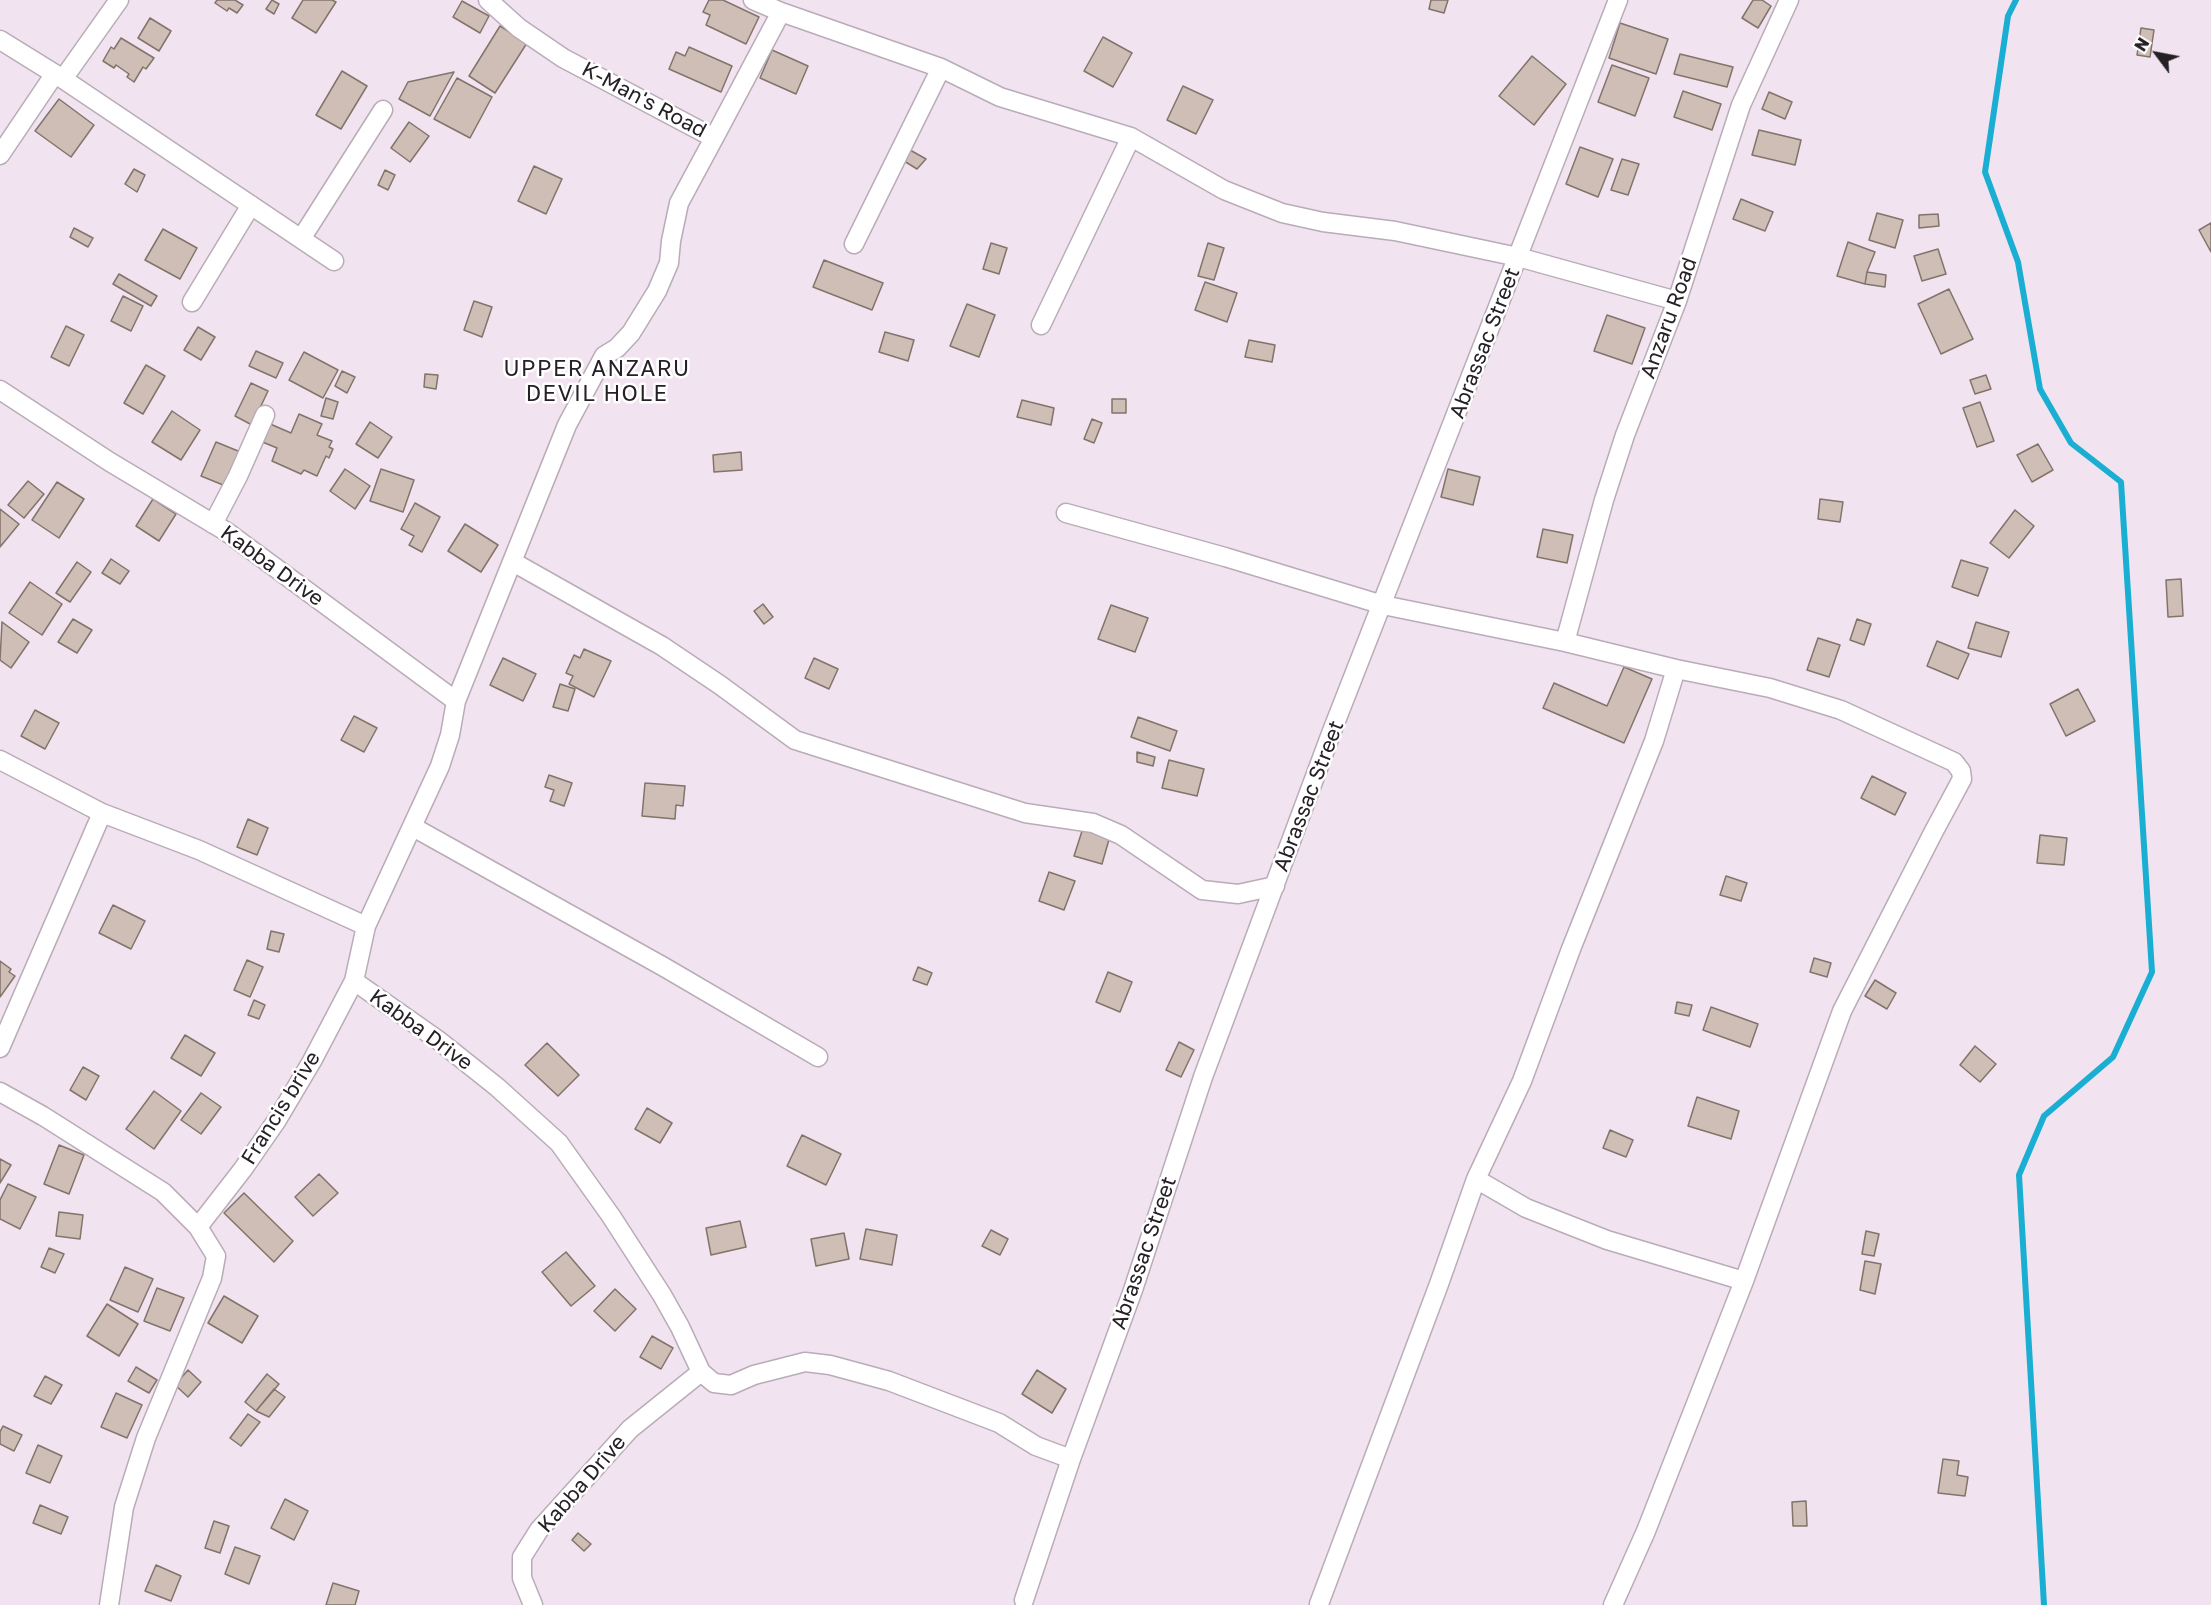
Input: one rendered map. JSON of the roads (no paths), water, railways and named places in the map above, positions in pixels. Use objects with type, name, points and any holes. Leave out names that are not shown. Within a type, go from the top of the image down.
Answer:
[{"type":"street","points":[[0,155],[119,0]]},
{"type":"street","name":"K-Man's Road","points":[[488,0],[519,28],[563,58],[714,138],[781,12]]},
{"type":"street","points":[[753,0],[941,68],[1000,97],[1131,136],[1224,190],[1282,213],[1323,222],[1395,231],[1518,257],[1677,301]]},
{"type":"street","name":"Abrassac Street","points":[[1024,1600],[1071,1459],[1133,1290],[1203,1077],[1332,731],[1618,0]]},
{"type":"street","name":"Anzaru Road","points":[[1565,642],[1625,435],[1677,301],[1741,105],[1789,0]]},
{"type":"street","points":[[0,40],[334,261]]},
{"type":"street","points":[[854,244],[941,68]]},
{"type":"street","points":[[301,239],[383,110]]},
{"type":"street","points":[[1041,326],[1131,136]]},
{"type":"street","points":[[456,701],[567,425],[604,357],[617,348],[631,333],[657,291],[669,263],[670,241],[679,203],[714,138]]},
{"type":"street","points":[[192,302],[250,205]]},
{"type":"street","name":"Kabba Drive","points":[[0,390],[110,462],[213,524],[456,701],[441,766],[366,926],[354,981],[438,1040],[496,1087],[559,1143],[611,1216],[662,1295],[680,1327],[700,1372],[630,1429],[539,1530],[522,1557],[522,1578],[532,1605]]},
{"type":"street","points":[[213,524],[238,476],[265,415]]},
{"type":"street","points":[[1066,513],[1383,604],[1565,642],[1676,669],[1770,687],[1841,710],[1954,762],[1961,771],[1962,779],[1842,1011],[1744,1281],[1646,1531],[1613,1605]]},
{"type":"street","points":[[513,562],[662,646],[795,740],[1025,813],[1093,823],[1121,835],[1202,890],[1238,894],[1275,886]]},
{"type":"street","points":[[1319,1604],[1476,1179],[1522,1081],[1571,949],[1654,741],[1676,669]]},
{"type":"street","points":[[0,759],[102,813],[199,850],[366,926]]},
{"type":"street","points":[[0,1048],[102,813]]},
{"type":"street","points":[[413,826],[664,967],[818,1057]]},
{"type":"street","name":"Francis brive","points":[[198,1227],[277,1120],[312,1061],[354,981]]},
{"type":"street","points":[[0,1092],[43,1116],[164,1192],[198,1227],[216,1256],[212,1278],[143,1448],[124,1507],[109,1605]]},
{"type":"street","points":[[1476,1179],[1526,1208],[1607,1240],[1744,1281]]},
{"type":"street","points":[[700,1372],[714,1383],[731,1385],[754,1375],[805,1362],[830,1365],[889,1381],[999,1423],[1036,1446],[1071,1459]]},
{"type":"waterway","points":[[2016,0],[2008,16],[1985,172],[2018,262],[2040,389],[2071,443],[2121,482],[2152,972],[2113,1057],[2044,1116],[2019,1175],[2044,1605]]},
{"type":"district","name":"UPPER ANZARU DEVIL HOLE","points":[[597,382]]}]
